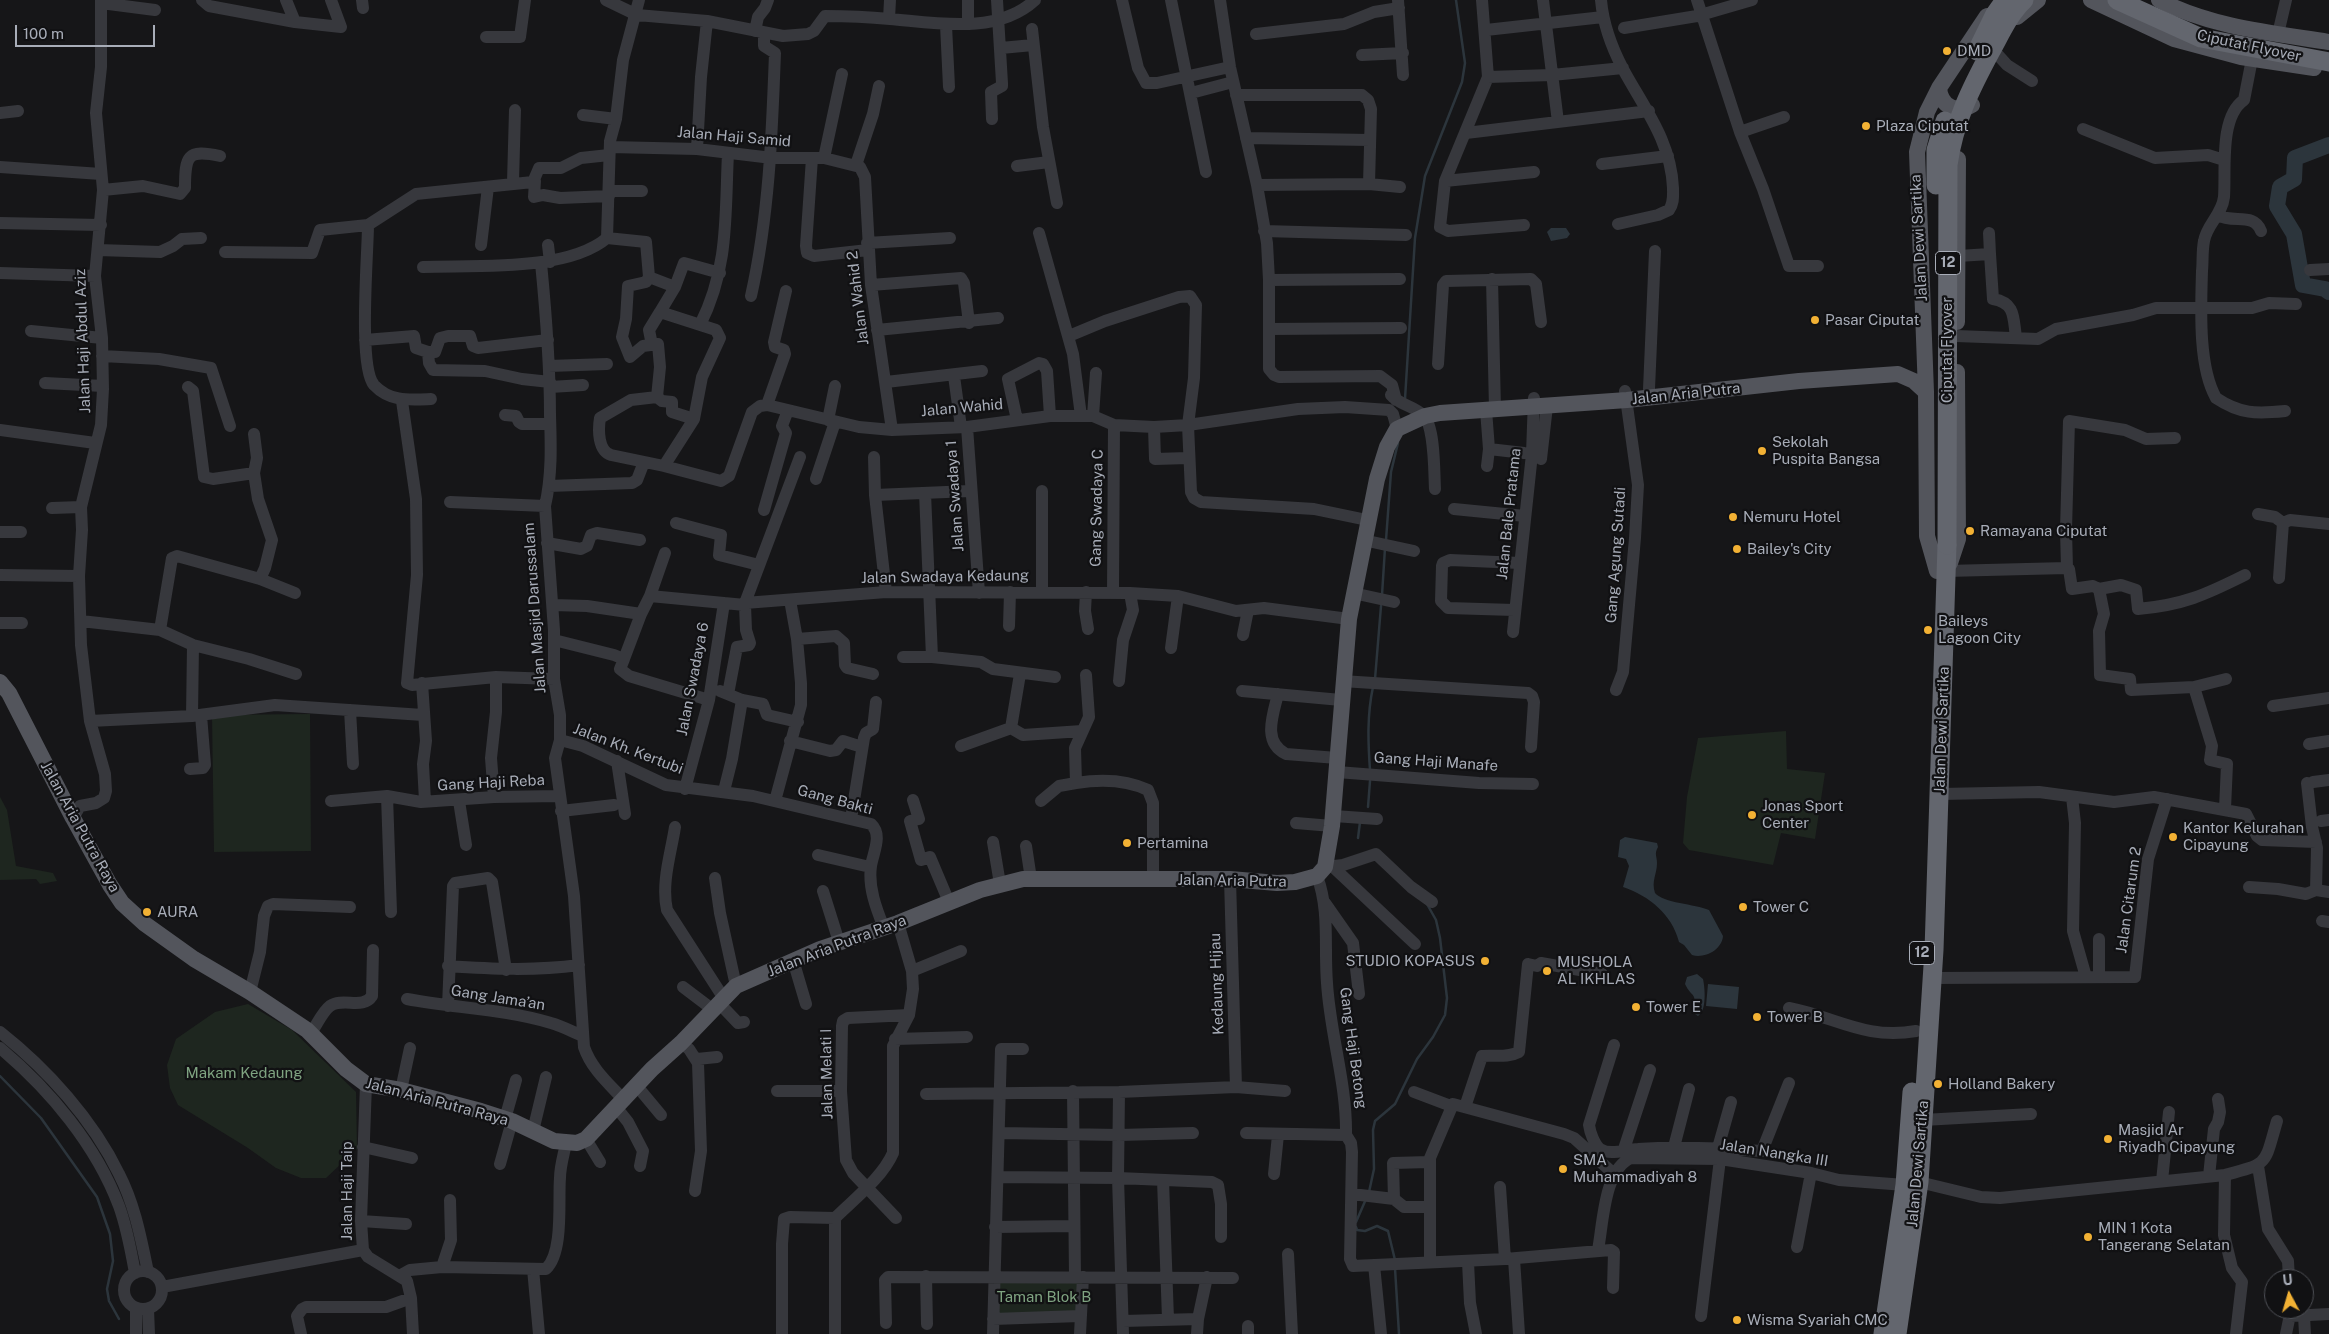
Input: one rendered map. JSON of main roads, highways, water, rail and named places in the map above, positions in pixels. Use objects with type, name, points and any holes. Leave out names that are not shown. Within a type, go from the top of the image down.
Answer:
[{"type":"highway","name":"Ciputat Flyover","points":[[1943,570],[1936,154],[1950,107],[1995,14],[2005,0]]},
{"type":"highway","name":"Ciputat Flyover","points":[[1942,545],[1948,165],[1951,144],[1957,122],[1970,92],[2009,17],[2024,0]]},
{"type":"highway","name":"Ciputat Flyover","points":[[2117,0],[2201,38],[2329,62]]},
{"type":"highway","name":"Ciputat Flyover","points":[[2144,0],[2165,11],[2211,28],[2255,39],[2329,50]]},
{"type":"highway","name":"Jalan Dewi Sartika","points":[[1897,1334],[1912,1178],[1916,1031],[1928,949],[1940,794],[1943,570]]},
{"type":"highway","name":"Jalan Dewi Sartika","points":[[1883,1334],[1923,1120],[1932,978],[1928,949],[1943,570]]},
{"type":"main road","name":"Jalan Dewi Sartika","points":[[1999,0],[1939,88],[1927,112],[1918,142],[1916,163],[1926,392],[1927,536],[1943,570],[1951,562],[1958,539],[1956,336],[1958,256],[1957,168],[1960,144],[1972,105],[2017,17],[2038,0]]},
{"type":"main road","points":[[2091,0],[2174,39],[2208,50],[2246,58],[2329,70]]},
{"type":"main road","points":[[2158,0],[2178,10],[2247,29],[2329,42]]},
{"type":"main road","points":[[2208,50],[2217,44],[2220,34],[2217,24],[2213,20]]},
{"type":"main road","points":[[2246,58],[2237,53],[2235,41],[2241,32],[2247,29]]},
{"type":"main road","points":[[1939,88],[1943,101],[1947,106],[1960,110],[1972,105]]},
{"type":"main road","points":[[1918,142],[1929,134],[1938,132],[1953,136],[1960,144]]},
{"type":"main road","name":"Jalan Aria Putra","points":[[1014,881],[1230,879],[1286,882],[1325,870],[1333,821],[1342,681],[1353,593],[1367,520],[1386,447],[1400,427],[1432,415],[1452,404],[1462,402],[1492,407],[1538,404],[1924,364]]},
{"type":"main road","name":"Jalan Aria Putra","points":[[1626,395],[1650,389],[1829,374],[1898,374],[1914,381],[1926,392]]},
{"type":"main road","name":"Jalan Aria Putra Raya","points":[[0,682],[9,693],[72,818],[110,886],[135,916],[194,959],[250,992],[311,1033],[346,1069],[366,1084],[401,1090],[509,1120],[554,1141],[577,1143],[586,1139],[636,1085],[681,1043],[736,986],[793,960],[839,942],[891,925],[949,902],[1014,881]]},
{"type":"waterway","points":[[1405,399],[1415,238],[1425,176],[1462,82],[1465,63],[1456,0]]},
{"type":"waterway","points":[[2329,145],[2295,158],[2294,179],[2280,187],[2277,206],[2294,234],[2303,285],[2325,289],[2329,292]]},
{"type":"waterway","points":[[1386,540],[1391,472],[1398,443]]},
{"type":"waterway","points":[[1382,595],[1385,548]]},
{"type":"waterway","points":[[1375,679],[1381,606]]},
{"type":"waterway","points":[[1370,770],[1368,729],[1373,687]]},
{"type":"waterway","points":[[1368,807],[1370,781]]},
{"type":"waterway","points":[[1358,838],[1360,822]]},
{"type":"waterway","points":[[1369,1192],[1374,1169],[1373,1130],[1375,1121],[1395,1104],[1417,1059],[1433,1037],[1445,1015],[1447,998],[1440,938],[1436,920],[1427,904]]},
{"type":"waterway","points":[[0,1076],[41,1118],[97,1197],[110,1234],[113,1261],[107,1289],[109,1301],[119,1319]]},
{"type":"waterway","points":[[1356,1222],[1366,1199]]},
{"type":"waterway","points":[[1356,1227],[1357,1230],[1365,1231],[1377,1226],[1388,1231],[1395,1260]]},
{"type":"waterway","points":[[1395,1268],[1399,1334]]},
{"type":"place","name":"DMD","points":[[1947,51]]},
{"type":"place","name":"Plaza Ciputat","points":[[1866,126]]},
{"type":"place","name":"Pasar Ciputat","points":[[1815,320]]},
{"type":"place","name":"Sekolah Puspita Bangsa","points":[[1762,451]]},
{"type":"place","name":"Nemuru Hotel","points":[[1733,517]]},
{"type":"place","name":"Ramayana Ciputat","points":[[1970,531]]},
{"type":"place","name":"Bailey's City","points":[[1737,549]]},
{"type":"place","name":"Baileys Lagoon City","points":[[1928,630]]},
{"type":"place","name":"Jonas Sport Center","points":[[1752,815]]},
{"type":"place","name":"Kantor Kelurahan Cipayung","points":[[2173,837]]},
{"type":"place","name":"Pertamina","points":[[1127,843]]},
{"type":"place","name":"Tower C","points":[[1743,907]]},
{"type":"place","name":"AURA","points":[[147,912]]},
{"type":"place","name":"STUDIO KOPASUS","points":[[1485,961]]},
{"type":"place","name":"MUSHOLA AL IKHLAS","points":[[1547,971]]},
{"type":"place","name":"Tower E","points":[[1636,1007]]},
{"type":"place","name":"Tower B","points":[[1757,1017]]},
{"type":"place","name":"Holland Bakery","points":[[1938,1084]]},
{"type":"place","name":"Masjid Ar Riyadh Cipayung","points":[[2108,1139]]},
{"type":"place","name":"SMA Muhammadiyah 8","points":[[1563,1169]]},
{"type":"place","name":"MIN 1 Kota Tangerang Selatan","points":[[2088,1237]]},
{"type":"place","name":"Wisma Syariah CMC","points":[[1737,1320]]},
{"type":"park label","name":"Makam Kedaung","points":[[244,1073]]},
{"type":"park label","name":"Taman Blok B","points":[[1044,1297]]}]
